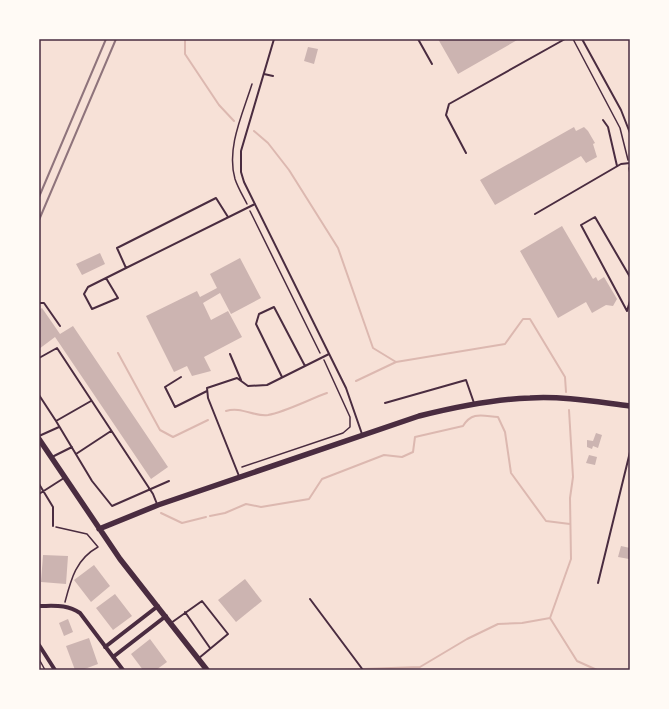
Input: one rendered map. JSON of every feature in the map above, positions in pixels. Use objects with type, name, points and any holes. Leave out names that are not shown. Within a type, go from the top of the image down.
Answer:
[{"type":"main road","points":[[98,529],[158,505],[362,435],[419,416],[474,403],[530,398],[578,400],[630,406]]},
{"type":"main road","points":[[39,439],[98,529],[207,670]]},
{"type":"street","points":[[39,606],[64,606],[73,608],[80,613],[123,670]]},
{"type":"street","points":[[106,647],[158,606]]},
{"type":"street","points":[[113,658],[166,616]]},
{"type":"street","points":[[39,645],[55,670]]},
{"type":"lane","points":[[274,39],[241,151],[241,172],[255,204],[346,388],[362,435]]},
{"type":"lane","points":[[418,39],[432,64]]},
{"type":"lane","points":[[466,153],[446,115],[450,104],[565,39]]},
{"type":"lane","points":[[582,39],[621,110],[630,133]]},
{"type":"lane","points":[[264,74],[273,76]]},
{"type":"lane","points":[[603,120],[608,127],[617,166]]},
{"type":"lane","points":[[535,214],[617,166],[629,163]]},
{"type":"lane","points":[[126,268],[117,248],[216,198],[228,217]]},
{"type":"lane","points":[[106,278],[118,298],[92,309],[84,294],[88,287],[106,278],[126,268],[228,217],[248,207],[255,204]]},
{"type":"lane","points":[[630,277],[595,217],[581,225],[627,311],[630,301]]},
{"type":"lane","points":[[39,303],[44,302],[60,326]]},
{"type":"lane","points":[[282,377],[256,324],[259,314],[274,307],[305,366]]},
{"type":"lane","points":[[39,358],[56,348],[150,490],[158,505]]},
{"type":"lane","points":[[230,354],[241,381]]},
{"type":"lane","points":[[181,377],[165,387],[175,407],[207,391],[207,388],[237,378],[248,386],[267,385],[329,354]]},
{"type":"lane","points":[[385,402],[466,380],[474,403]]},
{"type":"lane","points":[[207,391],[208,398],[239,477]]},
{"type":"lane","points":[[39,395],[92,481],[112,506],[169,481]]},
{"type":"lane","points":[[56,421],[91,401]]},
{"type":"lane","points":[[39,436],[59,426]]},
{"type":"lane","points":[[76,454],[110,431]]},
{"type":"lane","points":[[51,457],[72,447]]},
{"type":"lane","points":[[598,583],[630,452]]},
{"type":"lane","points":[[39,494],[64,478]]},
{"type":"lane","points":[[39,484],[52,507],[53,526]]},
{"type":"lane","points":[[310,599],[363,670]]},
{"type":"lane","points":[[171,623],[202,601],[228,634],[198,658]]},
{"type":"lane","points":[[185,612],[210,648]]},
{"type":"path","points":[[573,39],[620,128],[629,163],[630,174]]},
{"type":"path","points":[[242,467],[343,433],[350,427],[350,417],[323,358],[235,179],[233,160],[235,136],[252,84]]},
{"type":"path","points":[[53,526],[87,534],[98,546],[90,551],[77,565],[72,575],[64,606]]},
{"type":"path","points":[[39,659],[45,670]]},
{"type":"building","points":[[438,39],[519,39],[458,74]]},
{"type":"building","points":[[308,47],[318,49],[314,64],[304,61]]},
{"type":"building","points":[[574,127],[576,131],[584,127],[588,131],[595,143],[593,144],[597,157],[586,163],[581,156],[495,205],[480,180]]},
{"type":"building","points":[[562,226],[593,279],[596,277],[598,281],[604,277],[617,299],[613,306],[606,305],[592,313],[586,302],[558,318],[520,251]]},
{"type":"building","points":[[100,253],[105,264],[82,275],[76,264]]},
{"type":"building","points":[[240,258],[261,298],[231,314],[220,293],[203,303],[211,320],[228,311],[242,337],[204,357],[211,371],[192,376],[187,366],[174,372],[146,316],[197,291],[200,297],[217,288],[210,274]]},
{"type":"building","points":[[42,308],[60,334],[73,326],[168,467],[151,479],[55,337],[39,349],[39,310]]},
{"type":"building","points":[[596,433],[602,435],[598,448],[593,446],[592,449],[587,447],[587,440],[593,441]]},
{"type":"building","points":[[589,455],[597,457],[595,465],[586,463]]},
{"type":"building","points":[[621,546],[630,548],[629,559],[618,557]]},
{"type":"building","points":[[43,555],[68,556],[66,584],[41,582]]},
{"type":"building","points":[[94,565],[110,586],[91,602],[74,580]]},
{"type":"building","points":[[245,579],[262,601],[236,622],[218,600]]},
{"type":"building","points":[[115,594],[132,616],[113,630],[96,608]]},
{"type":"building","points":[[68,619],[73,632],[64,636],[59,623]]},
{"type":"building","points":[[89,638],[98,664],[82,670],[75,670],[66,646]]},
{"type":"building","points":[[150,639],[167,662],[156,670],[143,670],[131,654]]},
{"type":"waterway","points":[[185,39],[185,54],[219,105],[234,121]]},
{"type":"waterway","points":[[254,131],[268,143],[289,170],[338,248],[373,348],[396,362],[505,344],[523,319],[530,319],[565,377],[566,392]]},
{"type":"waterway","points":[[118,353],[160,430],[173,437],[208,420]]},
{"type":"waterway","points":[[356,381],[396,362]]},
{"type":"waterway","points":[[226,411],[237,410],[258,415],[268,415],[327,393]]},
{"type":"waterway","points":[[569,410],[573,477],[570,498],[571,559],[550,618],[577,661],[597,670]]},
{"type":"waterway","points":[[210,516],[225,513],[246,504],[261,507],[309,499],[322,479],[384,455],[402,457],[413,452],[415,437],[463,426],[470,418],[483,415],[498,417],[505,432],[511,473],[546,521],[570,524]]},
{"type":"waterway","points":[[161,513],[182,523],[206,517]]},
{"type":"waterway","points":[[334,670],[420,667],[467,639],[498,624],[522,623],[550,618]]},
{"type":"railway","points":[[39,197],[106,39]]},
{"type":"railway","points":[[39,220],[116,39]]}]
